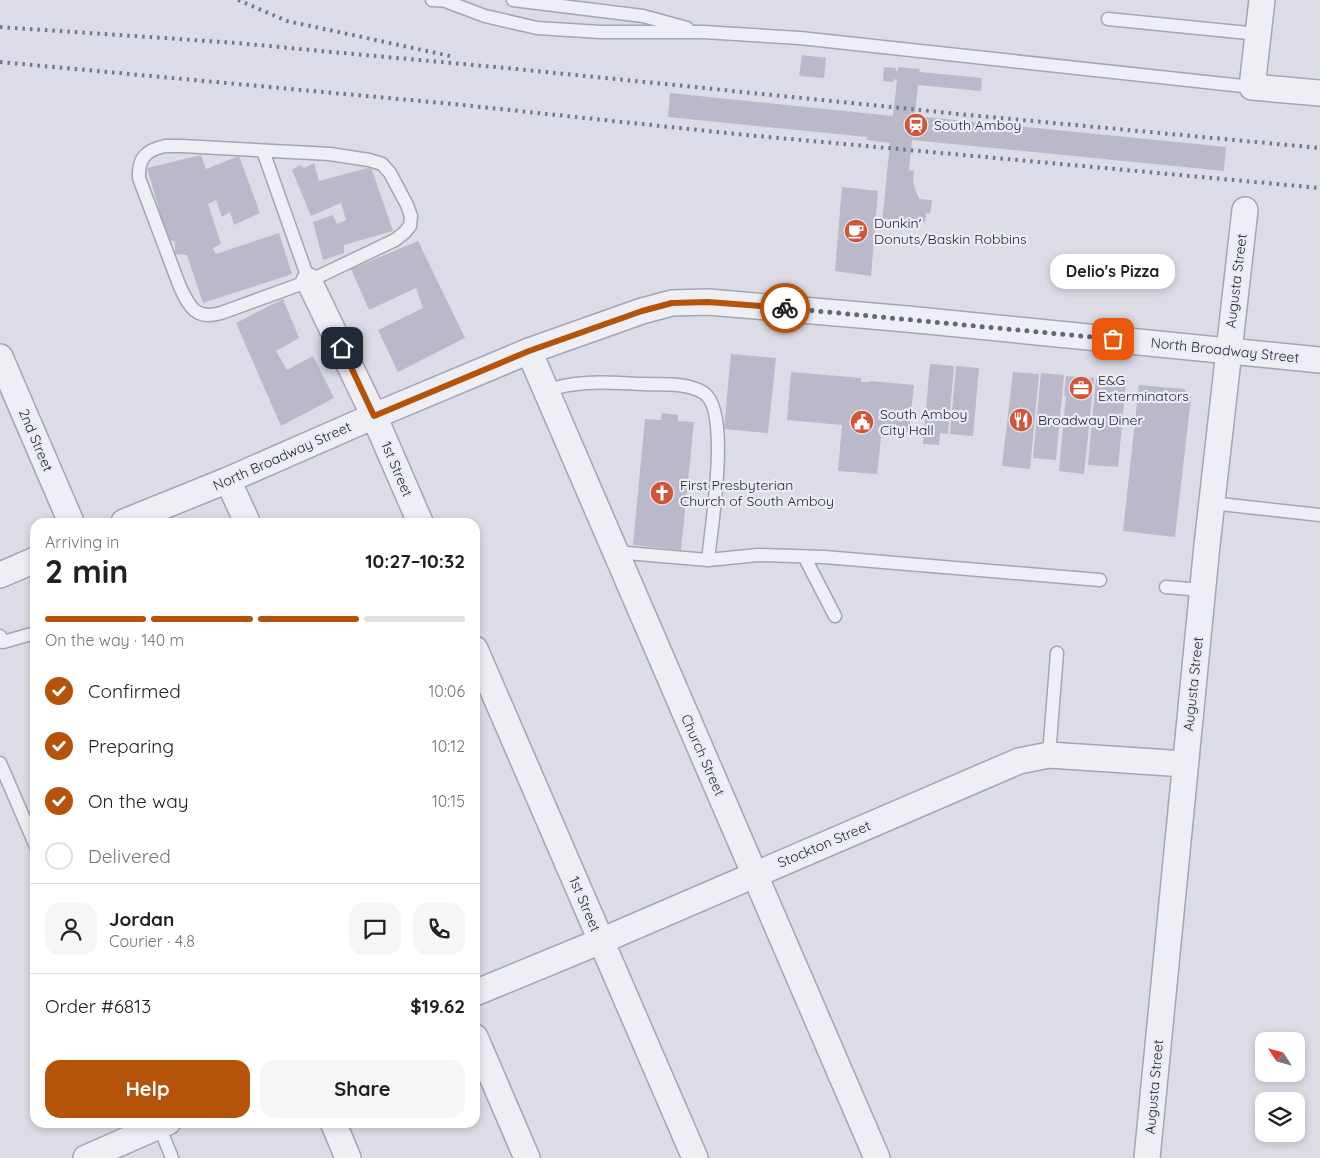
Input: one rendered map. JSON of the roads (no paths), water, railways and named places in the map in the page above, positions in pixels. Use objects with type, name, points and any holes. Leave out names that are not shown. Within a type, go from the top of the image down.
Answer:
[{"type":"street","points":[[1262,0],[1252,87],[1320,93]]},
{"type":"street","name":"Augusta Street","points":[[1147,1158],[1202,590],[1245,210]]},
{"type":"street","name":"1st Street","points":[[309,280],[374,416],[418,518]]},
{"type":"street","name":"North Broadway Street","points":[[134,518],[228,480],[529,351],[642,311],[672,303],[708,302],[907,319],[1320,360]]},
{"type":"street","name":"Church Street","points":[[529,351],[878,1158]]},
{"type":"street","name":"2nd Street","points":[[2,365],[69,518]]},
{"type":"street","points":[[228,480],[245,518]]},
{"type":"street","points":[[0,575],[30,562]]},
{"type":"street","name":"1st Street","points":[[480,661],[695,1158]]},
{"type":"street","name":"Stockton Street","points":[[480,991],[601,941],[1018,760],[1049,755],[1185,764]]},
{"type":"street","points":[[480,1049],[527,1158]]},
{"type":"street","points":[[86,1158],[152,1128]]},
{"type":"street","points":[[336,1128],[348,1158]]},
{"type":"lane","points":[[439,1],[466,0]]},
{"type":"lane","points":[[513,0],[643,16],[704,32]]},
{"type":"lane","points":[[439,1],[485,16],[537,28],[601,32],[704,32],[791,37],[888,46],[1252,87]]},
{"type":"lane","points":[[1108,19],[1258,34]]},
{"type":"lane","points":[[182,146],[330,154],[382,164],[390,173],[407,205],[411,216],[410,226],[395,240],[309,280],[221,313],[210,316],[200,315],[187,301],[180,287],[139,178],[139,168],[143,157],[154,148],[182,146]]},
{"type":"lane","points":[[263,151],[309,280]]},
{"type":"lane","points":[[546,391],[558,386],[586,382],[689,386],[705,393],[714,407],[719,452],[708,560]]},
{"type":"lane","points":[[1211,503],[1320,515]]},
{"type":"lane","points":[[615,552],[708,560],[758,555],[824,558],[969,568],[1100,580]]},
{"type":"lane","points":[[805,558],[835,616]]},
{"type":"lane","points":[[1166,587],[1202,590]]},
{"type":"lane","points":[[1,640],[30,633]]},
{"type":"lane","points":[[1049,755],[1056,653]]},
{"type":"lane","points":[[0,763],[30,832]]},
{"type":"lane","points":[[162,1128],[172,1158]]},
{"type":"railway","points":[[238,0],[287,21],[455,57]]},
{"type":"railway","points":[[0,27],[237,43],[1320,148]]},
{"type":"railway","points":[[0,62],[453,104],[736,134],[1320,188]]},
{"type":"place","name":"South Amboy","points":[[916,125]]},
{"type":"place","name":"Dunkin' Donuts/Baskin Robbins","points":[[856,231]]},
{"type":"place","name":"Delio's Pizza","points":[[1113,339]]},
{"type":"place","name":"E&G Exterminators","points":[[1081,388]]},
{"type":"place","name":"Broadway Diner","points":[[1021,420]]},
{"type":"place","name":"South Amboy City Hall","points":[[862,422]]},
{"type":"place","name":"First Presbyterian Church of South Amboy","points":[[662,493]]}]
